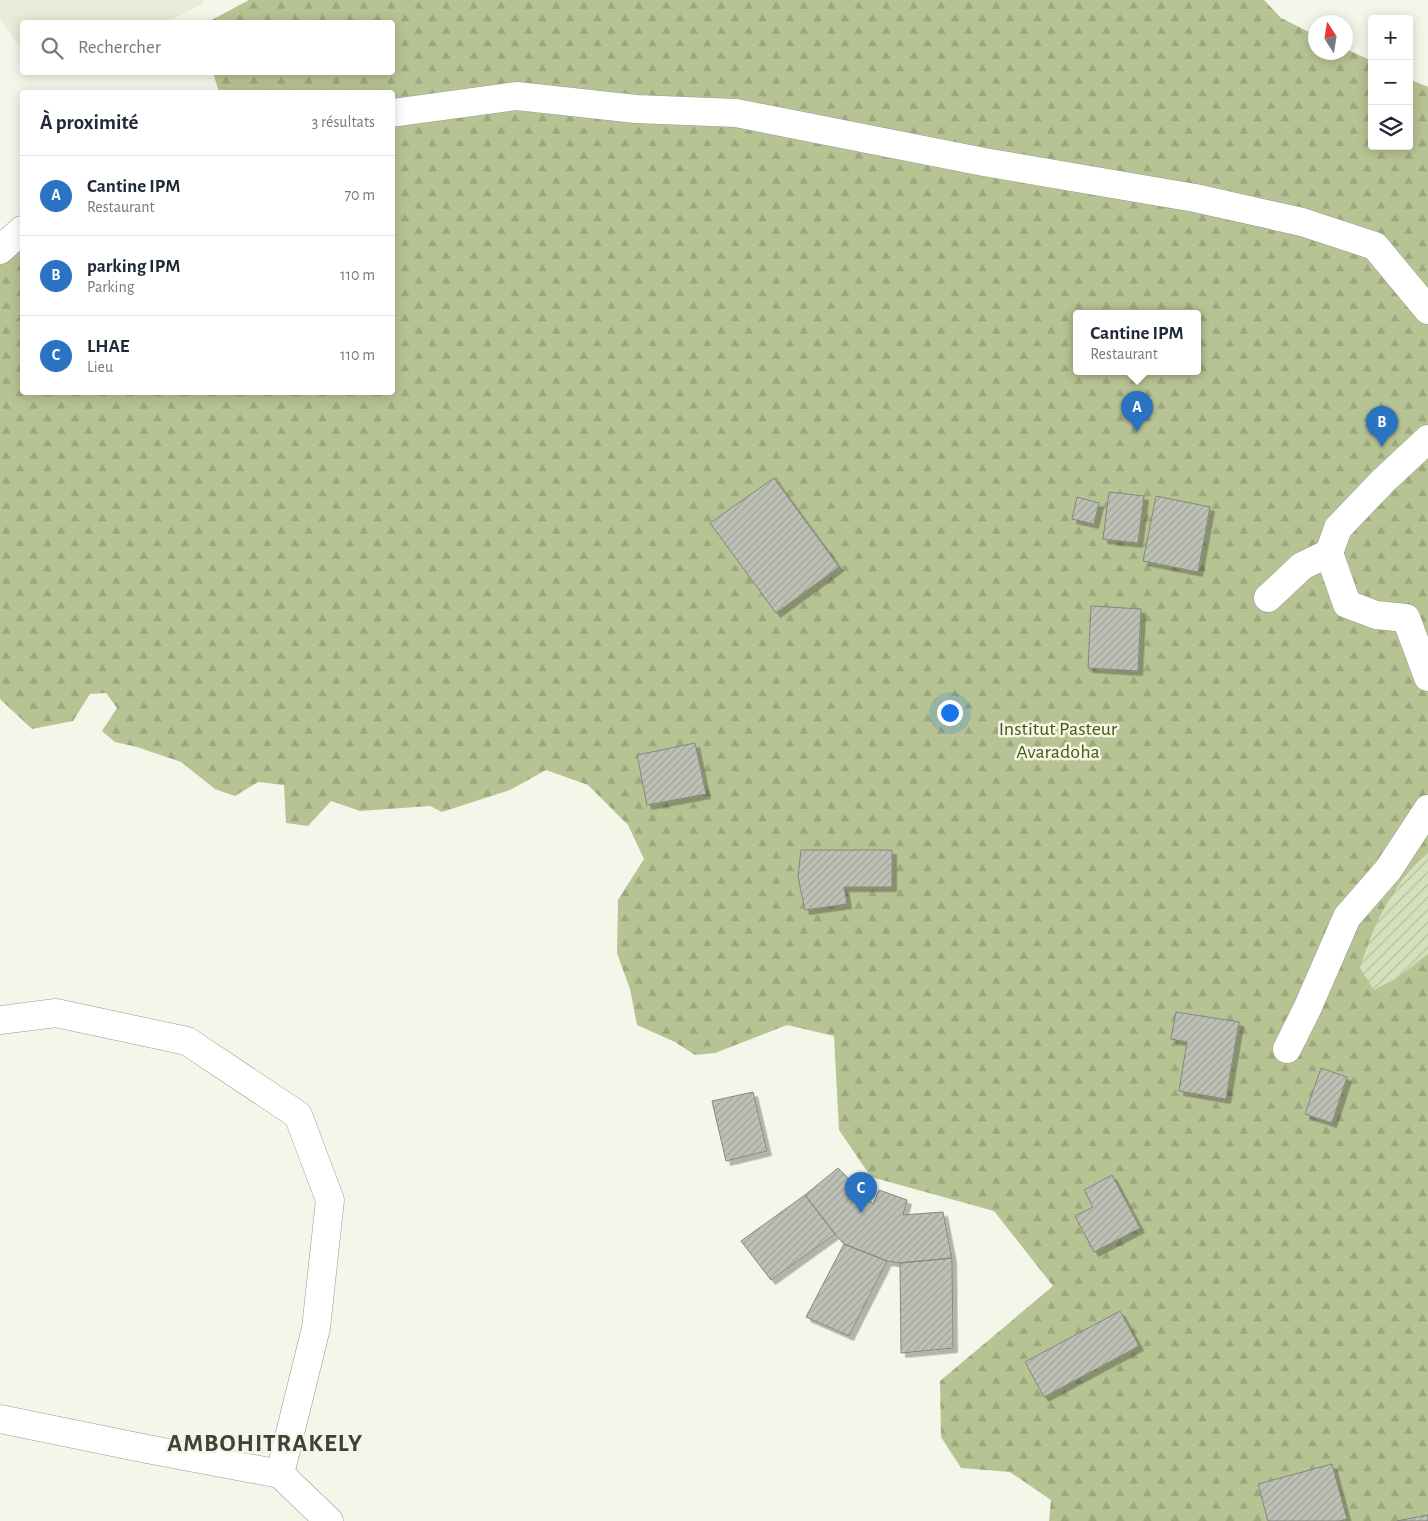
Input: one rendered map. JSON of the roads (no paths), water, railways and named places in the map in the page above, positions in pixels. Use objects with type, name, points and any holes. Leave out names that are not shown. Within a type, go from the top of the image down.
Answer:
[{"type":"street","points":[[395,113],[516,96],[636,109],[736,113],[984,162],[1194,198],[1302,222],[1375,246],[1428,310]]},
{"type":"street","points":[[0,250],[20,232]]},
{"type":"street","points":[[1428,439],[1382,482],[1348,520],[1338,528],[1329,553],[1347,604],[1376,615],[1406,618],[1428,677]]},
{"type":"street","points":[[1268,598],[1302,566],[1329,553]]},
{"type":"street","points":[[1287,1049],[1307,1010],[1347,916],[1388,870],[1428,809]]},
{"type":"street","points":[[0,1020],[56,1013],[187,1041],[298,1115],[330,1200],[316,1328],[280,1474]]},
{"type":"street","points":[[0,1419],[280,1474],[329,1521]]},
{"type":"place","name":"Cantine IPM","points":[[1137,432]]},
{"type":"place","name":"parking IPM","points":[[1382,447]]},
{"type":"place","name":"LHAE","points":[[861,1213]]},
{"type":"district","name":"AMBOHITRAKELY","points":[[265,1443]]},
{"type":"park label","name":"Institut Pasteur Avaradoha","points":[[1058,740]]}]
